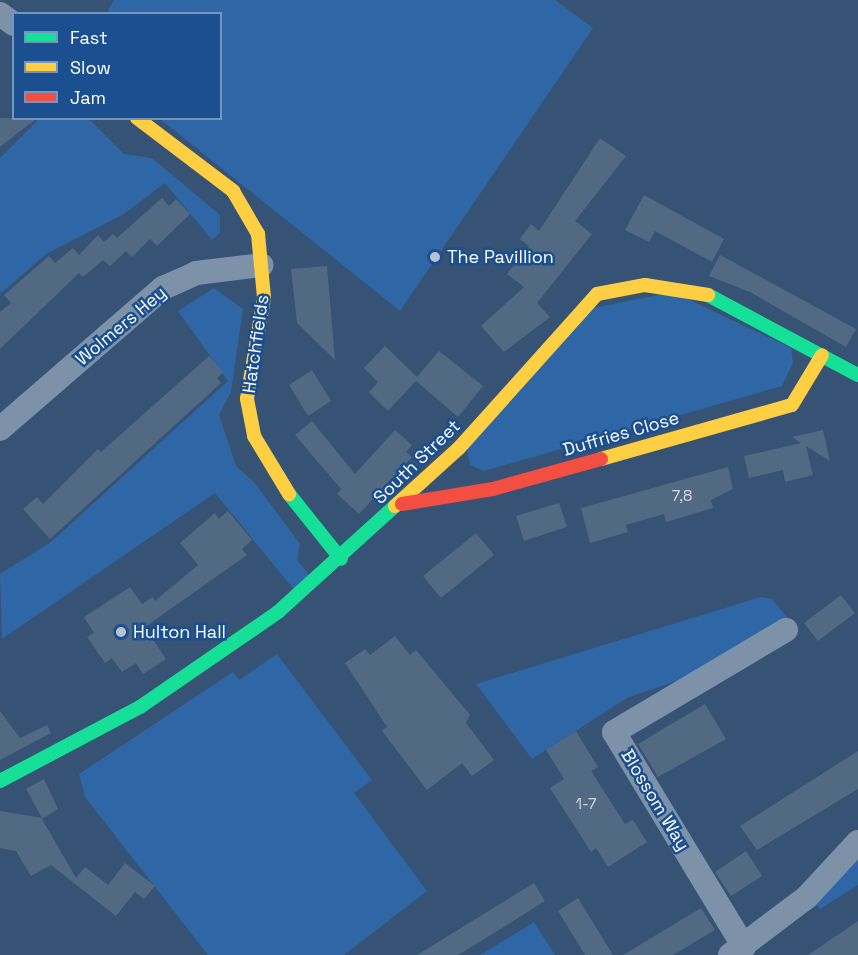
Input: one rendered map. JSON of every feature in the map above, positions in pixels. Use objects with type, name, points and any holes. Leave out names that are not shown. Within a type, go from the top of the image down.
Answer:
[{"type":"street","name":"Hatchfields","points":[[140,120],[233,191],[258,234],[264,298],[248,399],[254,436],[270,469],[341,559]]},
{"type":"street","name":"Wolmers Hey","points":[[0,429],[163,288],[196,273],[262,265]]},
{"type":"street","name":"South Street","points":[[0,781],[140,707],[278,612],[402,504],[597,294],[623,286],[682,287],[722,300],[858,375]]},
{"type":"street","name":"Duffries Close","points":[[402,504],[492,489],[792,405],[822,355]]},
{"type":"street","name":"Blossom Way","points":[[737,951],[614,732],[786,630]]},
{"type":"street","points":[[737,951],[807,897],[858,842]]},
{"type":"shaded area","points":[[114,0],[555,0],[593,28],[400,311],[161,120],[222,120],[222,12],[107,12]]},
{"type":"shaded area","points":[[38,120],[90,120],[124,154],[152,158],[220,215],[220,233],[212,240],[165,183],[124,214],[46,254],[0,294],[0,158]]},
{"type":"shaded area","points":[[214,288],[243,309],[231,392],[219,415],[236,466],[255,483],[300,544],[297,560],[312,578],[296,592],[215,493],[2,639],[0,574],[51,542],[228,381],[178,311]]},
{"type":"shaded area","points":[[673,292],[791,348],[793,363],[782,386],[484,471],[470,465],[466,445],[592,308]]},
{"type":"shaded area","points":[[761,597],[772,599],[789,620],[676,681],[627,698],[532,759],[476,684]]},
{"type":"shaded area","points":[[277,654],[372,780],[354,793],[427,891],[344,955],[208,955],[85,797],[79,774],[233,672],[239,680]]},
{"type":"shaded area","points":[[858,857],[858,885],[820,909],[815,902]]},
{"type":"shaded area","points":[[534,922],[555,955],[480,955]]},
{"type":"building","points":[[0,118],[34,120],[0,147]]},
{"type":"building","points":[[600,138],[626,156],[575,221],[592,234],[537,303],[550,317],[504,352],[481,326],[524,287],[507,274],[529,246],[520,239],[531,224],[539,231]]},
{"type":"building","points":[[644,195],[724,239],[712,262],[655,231],[649,242],[625,230]]},
{"type":"building","points":[[162,198],[169,206],[176,199],[190,214],[157,246],[150,239],[132,257],[126,251],[110,266],[103,260],[83,277],[79,273],[0,349],[0,312],[11,303],[4,295],[49,256],[55,263],[73,248],[79,255],[98,235],[104,242],[113,234],[117,238]]},
{"type":"building","points":[[720,255],[856,329],[846,347],[750,292],[709,276]]},
{"type":"building","points":[[327,266],[335,360],[297,323],[291,269]]},
{"type":"building","points":[[385,346],[417,377],[439,351],[483,386],[458,417],[416,381],[388,411],[369,392],[378,382],[364,368]]},
{"type":"building","points":[[209,356],[223,372],[217,378],[221,383],[50,539],[23,509],[37,497],[43,504],[98,449],[101,452]]},
{"type":"building","points":[[312,370],[331,401],[308,416],[289,385]]},
{"type":"building","points":[[312,421],[355,474],[395,430],[412,445],[406,452],[412,457],[359,514],[337,494],[341,489],[295,435]]},
{"type":"building","points":[[823,430],[830,461],[806,446],[813,475],[785,482],[783,470],[749,478],[744,456],[801,443],[792,437]]},
{"type":"building","points":[[728,467],[733,489],[711,500],[713,508],[666,522],[664,514],[626,525],[628,532],[590,543],[581,508]]},
{"type":"building","points":[[559,503],[567,527],[524,541],[516,516]]},
{"type":"building","points":[[228,511],[252,540],[242,549],[247,555],[145,627],[166,659],[143,674],[136,663],[122,672],[112,658],[105,663],[87,637],[94,633],[84,617],[130,587],[142,604],[153,597],[155,601],[198,565],[180,543],[215,513],[219,519]]},
{"type":"building","points":[[476,533],[494,555],[441,598],[423,576]]},
{"type":"building","points":[[841,595],[855,613],[818,641],[804,623]]},
{"type":"building","points":[[395,636],[410,655],[416,650],[470,715],[466,723],[494,760],[472,776],[462,763],[427,790],[382,731],[387,727],[345,663],[365,649],[370,655]]},
{"type":"building","points":[[705,704],[726,739],[658,777],[638,744]]},
{"type":"building","points":[[0,711],[20,738],[47,725],[51,733],[0,760]]},
{"type":"building","points":[[576,731],[598,767],[591,771],[625,824],[633,820],[647,842],[608,867],[596,848],[591,852],[550,788],[564,779],[546,750]]},
{"type":"building","points":[[858,751],[858,789],[757,850],[740,826]]},
{"type":"building","points":[[44,779],[58,809],[42,819],[76,878],[85,867],[108,885],[125,863],[155,886],[144,899],[135,892],[116,916],[51,865],[31,876],[16,851],[0,848],[0,811],[42,818],[26,789]]},
{"type":"building","points":[[746,851],[762,876],[731,896],[715,872]]},
{"type":"building","points":[[534,883],[545,901],[499,930],[458,955],[417,955]]},
{"type":"building","points":[[578,898],[613,955],[585,955],[558,911]]},
{"type":"building","points":[[701,908],[715,930],[673,955],[623,955]]},
{"type":"building","points":[[858,921],[858,955],[808,955]]},
{"type":"traffic: fast","points":[[708,295],[858,375]]},
{"type":"traffic: fast","points":[[289,494],[341,559]]},
{"type":"traffic: fast","points":[[0,781],[140,707],[278,612],[395,506]]},
{"type":"traffic: slow","points":[[140,120],[233,191],[258,234],[264,298],[247,399],[254,436],[289,494]]},
{"type":"traffic: slow","points":[[395,506],[459,448],[597,294],[645,285],[708,295]]},
{"type":"traffic: slow","points":[[601,459],[792,405],[822,355]]},
{"type":"traffic: jam","points":[[402,504],[493,489],[601,459]]},
{"type":"place","name":"The Pavillion","points":[[435,257]]},
{"type":"place","name":"Hulton Hall","points":[[121,632]]}]
